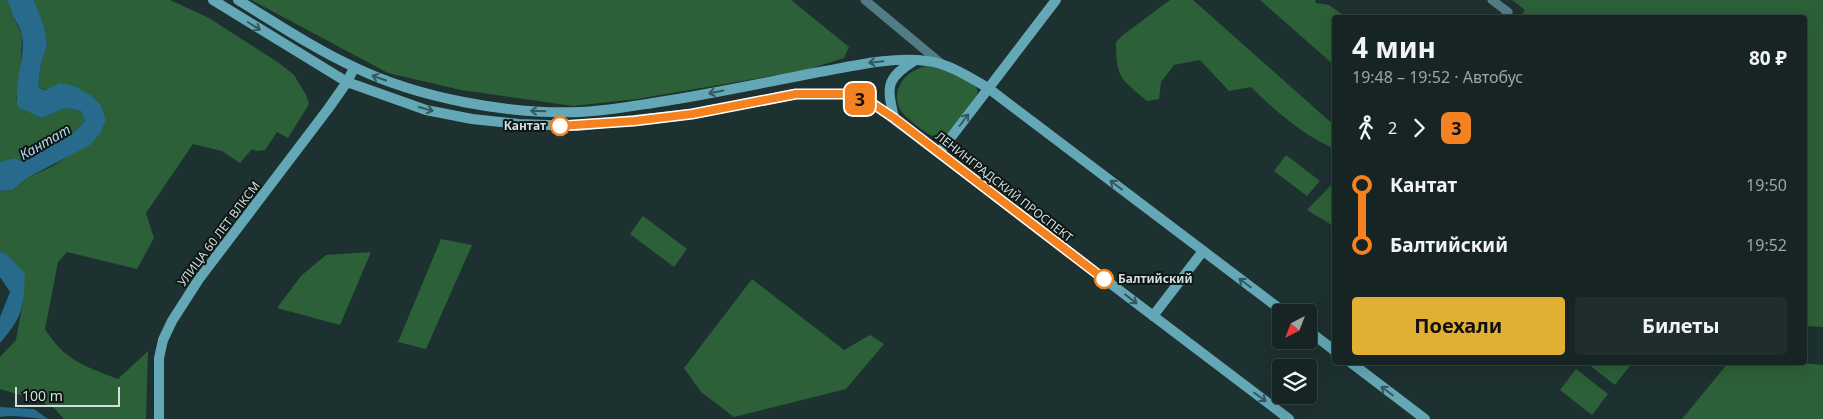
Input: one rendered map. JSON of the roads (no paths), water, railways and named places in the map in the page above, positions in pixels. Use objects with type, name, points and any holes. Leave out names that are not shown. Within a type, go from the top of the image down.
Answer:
[{"type":"main road","name":"ЛЕНИНГРАДСКИЙ ПРОСПЕКТ","points":[[213,0],[347,82],[426,110],[472,119],[519,124],[577,126],[692,114],[796,94],[843,94],[870,102],[894,118],[1289,419]]},
{"type":"main road","points":[[238,0],[313,46],[354,68],[412,89],[444,97],[522,111],[581,112],[689,97],[875,62],[915,60],[944,65],[965,74],[988,88],[1273,304]]},
{"type":"main road","points":[[939,153],[1056,0]]},
{"type":"main road","points":[[894,118],[889,94],[890,84],[896,73],[915,60]]},
{"type":"main road","name":"УЛИЦА 60 ЛЕТ ВЛКСМ","points":[[159,419],[159,358],[163,340],[172,321],[199,279],[318,123],[347,82],[354,68]]},
{"type":"main road","points":[[1153,316],[1203,251]]},
{"type":"main road","points":[[1318,338],[1332,349]]},
{"type":"main road","points":[[1354,365],[1425,419]]},
{"type":"street","points":[[865,0],[944,65]]},
{"type":"street","points":[[1492,0],[1508,12],[1506,15]]},
{"type":"water","points":[[6,0],[34,0],[44,25],[47,45],[41,64],[38,88],[46,90],[59,83],[74,86],[92,96],[101,105],[106,119],[101,132],[90,145],[27,178],[12,190],[0,191],[0,162],[15,158],[21,161],[73,133],[85,121],[81,111],[66,108],[42,118],[18,107],[17,89],[23,45],[22,36],[9,3]]},
{"type":"water","points":[[0,252],[5,253],[25,273],[21,311],[14,325],[0,343],[0,317],[10,292],[0,277]]},
{"type":"water","points":[[0,407],[34,409],[48,419],[0,417]]},
{"type":"place","name":"Кантат","points":[[560,126]]},
{"type":"place","name":"Балтийский","points":[[1104,279]]}]
